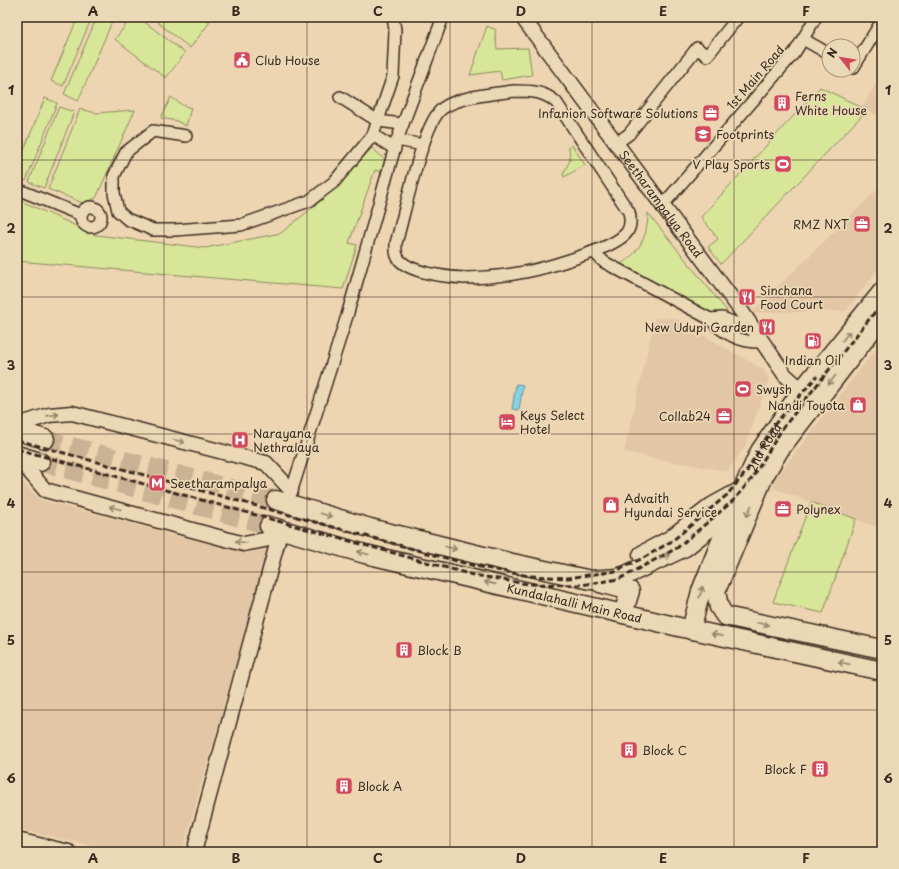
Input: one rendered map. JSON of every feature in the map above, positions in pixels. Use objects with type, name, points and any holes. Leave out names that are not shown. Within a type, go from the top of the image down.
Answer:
[{"type":"main road","name":"2nd Road","points":[[691,630],[701,591],[741,491],[760,451],[802,390],[882,292]]},
{"type":"main road","name":"2nd Road","points":[[882,317],[780,449],[764,476],[716,591],[718,607],[725,616],[882,649]]},
{"type":"main road","points":[[19,432],[45,439]]},
{"type":"main road","points":[[583,578],[620,566],[670,540],[712,507],[741,491]]},
{"type":"main road","name":"Kundalahalli Main Road","points":[[285,498],[370,528],[508,562],[583,578]]},
{"type":"main road","points":[[583,578],[617,578],[626,575],[685,547],[734,508]]},
{"type":"main road","name":"Kundalahalli Main Road","points":[[276,531],[365,554],[691,630],[882,671]]},
{"type":"main road","points":[[583,578],[630,591],[623,614]]},
{"type":"street","points":[[186,136],[153,130],[126,152],[114,176],[114,193],[118,210],[124,216],[153,230],[175,230],[241,225],[309,200],[334,182],[373,135],[393,76],[395,30],[393,17]]},
{"type":"street","points":[[285,498],[347,316],[402,124],[443,17]]},
{"type":"street","name":"Seetharampalya Road","points":[[522,17],[754,330],[785,375],[802,390]]},
{"type":"street","points":[[615,144],[629,134],[697,48],[707,56],[738,17]]},
{"type":"street","name":"1st Main Road","points":[[662,206],[795,52],[816,17]]},
{"type":"street","points":[[861,55],[882,21]]},
{"type":"street","points":[[803,39],[821,49]]},
{"type":"street","points":[[514,91],[536,91],[556,102],[629,212],[631,222],[626,234],[594,252],[520,273],[465,278],[411,268],[399,259],[396,252],[396,243],[423,145],[432,121],[442,109],[452,104],[485,95],[514,91]]},
{"type":"street","points":[[340,97],[378,121],[402,124]]},
{"type":"street","points":[[373,135],[396,145],[423,145]]},
{"type":"street","points":[[17,189],[81,215],[82,221],[90,227],[98,224],[101,216],[124,216]]},
{"type":"street","points":[[594,252],[604,262],[710,319],[724,332],[743,341],[762,342]]},
{"type":"street","points":[[710,319],[722,318],[754,330]]},
{"type":"street","points":[[19,432],[24,423],[49,415],[72,413],[266,464],[285,498]]},
{"type":"street","points":[[27,458],[23,464],[45,490],[244,544],[276,531]]},
{"type":"street","points":[[194,852],[276,531]]},
{"type":"street","points":[[24,845],[69,852]]},
{"type":"shaded area","points":[[882,74],[882,119],[862,107]]},
{"type":"shaded area","name":"RMZ NXT","points":[[882,185],[882,264],[846,311],[751,313]]},
{"type":"shaded area","points":[[655,318],[674,318],[764,370],[769,380],[744,449],[727,471],[624,452]]},
{"type":"shaded area","points":[[882,341],[882,529],[773,488],[774,480]]},
{"type":"shaded area","points":[[17,473],[29,489],[41,500],[248,554],[270,543],[182,852],[120,852],[17,829]]},
{"type":"green space","points":[[78,17],[92,17],[63,86],[51,81]]},
{"type":"green space","points":[[97,17],[114,17],[78,101],[64,94]]},
{"type":"green space","points":[[132,17],[138,17],[185,53],[166,78],[115,39]]},
{"type":"green space","points":[[151,17],[203,17],[210,22],[190,48]]},
{"type":"green space","points":[[487,26],[496,30],[497,49],[528,48],[532,75],[502,80],[500,71],[470,75]]},
{"type":"green space","name":"V Play Sports","points":[[820,87],[867,110],[721,264],[708,247],[718,239],[701,217]]},
{"type":"green space","points":[[171,97],[182,105],[191,108],[186,126],[177,121],[161,118]]},
{"type":"green space","points":[[45,98],[57,103],[26,181],[17,177],[17,167]]},
{"type":"green space","points":[[59,107],[74,112],[44,188],[29,182]]},
{"type":"green space","points":[[80,109],[96,113],[135,110],[96,198],[83,203],[48,189]]},
{"type":"green space","points":[[572,145],[585,165],[564,177],[563,174],[570,160],[569,147]]},
{"type":"green space","points":[[372,148],[385,160],[382,172],[375,170],[349,243],[357,245],[343,289],[17,261],[17,208],[21,201],[96,235],[205,248],[281,233],[322,200]]},
{"type":"green space","points":[[648,213],[727,311],[715,316],[621,264],[633,254],[642,242],[648,221]]},
{"type":"green space","points":[[811,502],[856,519],[823,613],[773,602]]},
{"type":"water","points":[[516,384],[523,385],[519,410],[512,409]]},
{"type":"tunnel","points":[[45,439],[276,500]]},
{"type":"tunnel","points":[[40,462],[269,526]]},
{"type":"railway","points":[[17,449],[473,575],[528,584],[581,585],[619,579],[677,548],[734,500],[753,477],[782,429],[882,303]]},
{"type":"railway","points":[[17,440],[475,566],[529,576],[568,578],[616,571],[645,557],[672,541],[727,495],[746,472],[774,425],[817,376]]},
{"type":"place","name":"Club House","points":[[242,60]]},
{"type":"place","name":"Ferns White House","points":[[782,103]]},
{"type":"place","name":"Infanion Software Solutions","points":[[711,113]]},
{"type":"place","name":"Footprints","points":[[703,134]]},
{"type":"place","name":"V Play Sports","points":[[783,164]]},
{"type":"place","name":"RMZ NXT","points":[[862,224]]},
{"type":"place","name":"Sinchana Food Court","points":[[747,297]]},
{"type":"place","name":"New Udupi Garden","points":[[767,327]]},
{"type":"place","name":"Indian Oil","points":[[813,341]]},
{"type":"place","name":"Swysh","points":[[743,389]]},
{"type":"place","name":"Nandi Toyota","points":[[858,405]]},
{"type":"place","name":"Collab24","points":[[724,416]]},
{"type":"place","name":"Keys Select Hotel","points":[[507,422]]},
{"type":"place","name":"Narayana Nethralaya","points":[[240,440]]},
{"type":"place","name":"Seetharampalya","points":[[157,483]]},
{"type":"place","name":"Advaith Hyundai Service","points":[[611,505]]},
{"type":"place","name":"Polynex","points":[[783,509]]},
{"type":"place","name":"Block B","points":[[404,650]]},
{"type":"place","name":"Block C","points":[[629,750]]},
{"type":"place","name":"Block F","points":[[820,769]]},
{"type":"place","name":"Block A","points":[[344,786]]}]
